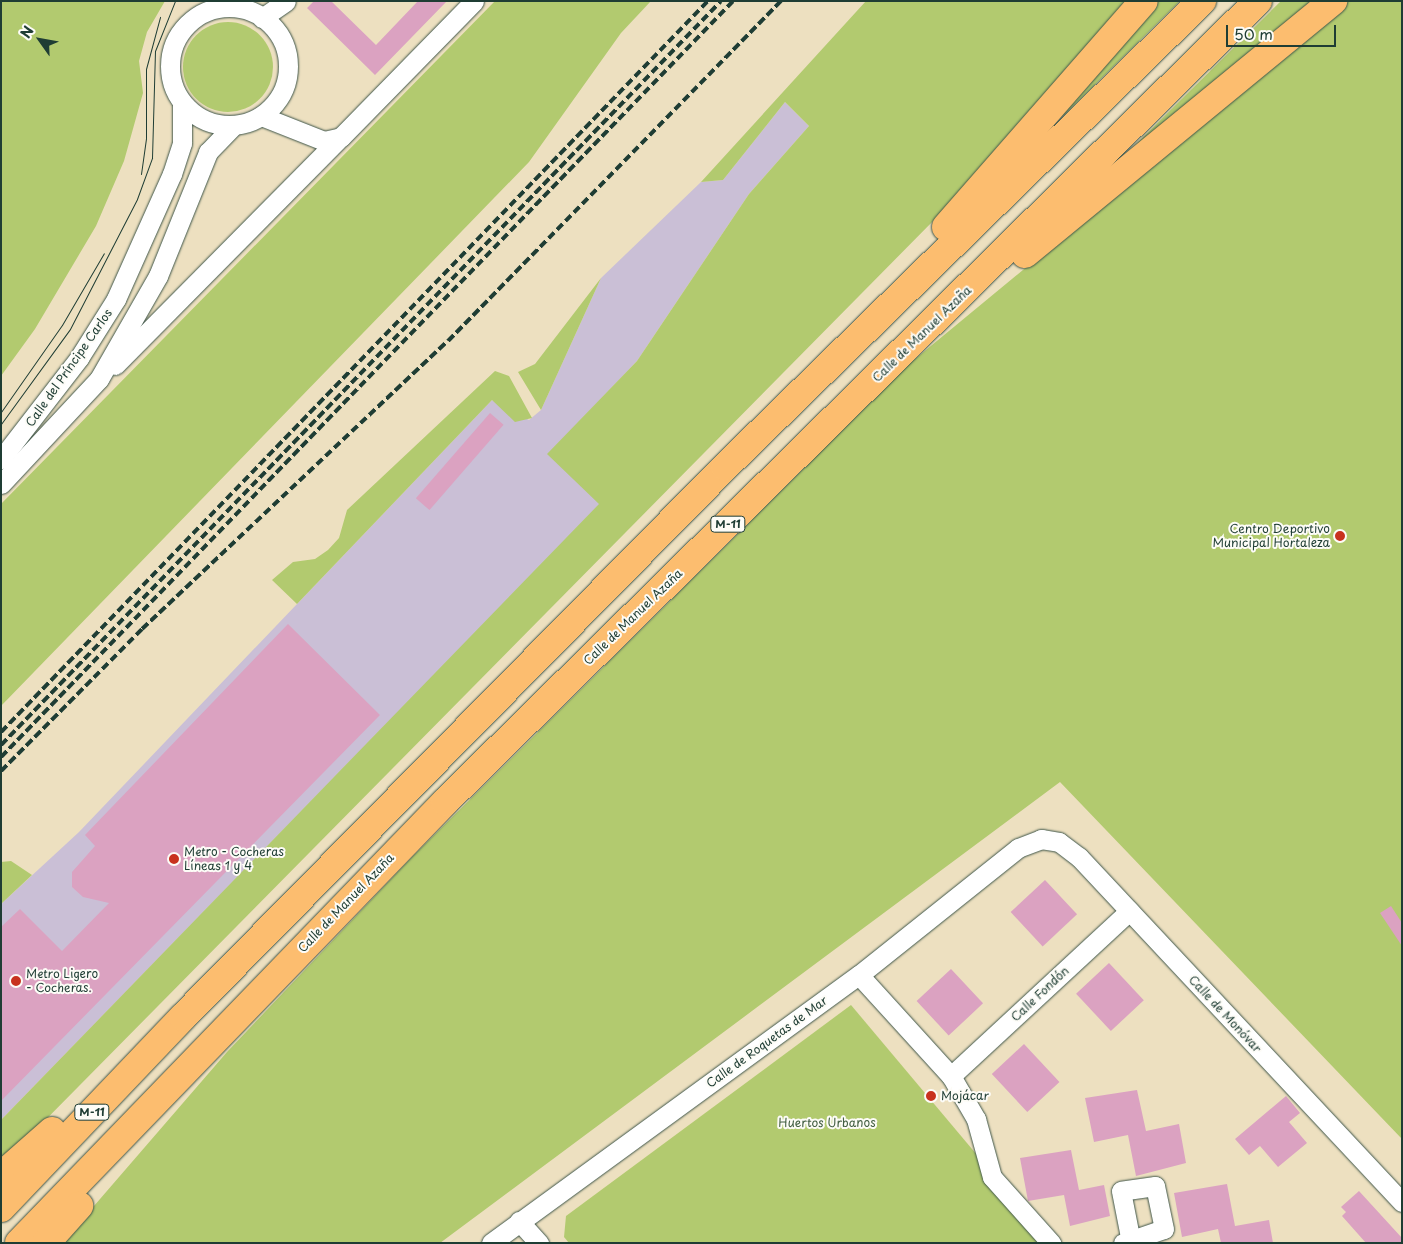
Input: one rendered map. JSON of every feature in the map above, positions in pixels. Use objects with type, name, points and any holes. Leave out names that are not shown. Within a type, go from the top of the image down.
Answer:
[{"type":"highway","points":[[725,467],[986,184],[1144,1]]},
{"type":"highway","name":"M-11","points":[[1,1208],[183,1017],[725,467],[1202,1]]},
{"type":"highway","name":"Calle de Manuel Azaña","points":[[19,1243],[452,795],[960,298],[1258,1]]},
{"type":"highway","points":[[960,298],[1029,252],[1333,1]]},
{"type":"highway","points":[[1,1176],[183,1017]]},
{"type":"highway","points":[[46,1243],[110,1172],[175,1080]]},
{"type":"street","points":[[260,12],[281,39],[288,67],[278,100],[261,116],[234,125],[211,123],[182,104],[172,82],[173,47],[185,27],[208,7],[227,7],[260,12],[286,1]]},
{"type":"street","name":"Calle del Príncipe Carlos","points":[[1,484],[100,379],[474,1]]},
{"type":"street","name":"Calle del Príncipe Carlos","points":[[1,459],[74,365],[116,299],[172,174],[182,143],[182,104]]},
{"type":"street","points":[[261,116],[324,141],[341,136]]},
{"type":"street","name":"Calle del Príncipe Carlos","points":[[100,379],[158,276],[208,152],[234,125]]},
{"type":"street","name":"Calle de Monóvar","points":[[1041,839],[1059,842],[1080,857],[1402,1202]]},
{"type":"street","name":"Calle de Roquetas de Mar","points":[[491,1243],[859,975],[1018,848],[1041,839]]},
{"type":"street","name":"Calle Fondón","points":[[951,1076],[1129,911]]},
{"type":"street","points":[[859,975],[951,1076],[976,1119],[992,1177],[1051,1243]]},
{"type":"street","points":[[519,1221],[539,1243]]},
{"type":"shaded area","points":[[785,102],[809,126],[749,194],[637,361],[548,454],[600,504],[1,1120],[1,904],[79,832],[492,400],[529,420],[541,410],[601,278],[701,182],[723,180]]},
{"type":"green space","points":[[1,1],[165,1],[147,32],[139,61],[143,93],[124,161],[96,226],[35,329],[1,376]]},
{"type":"green space","points":[[495,1],[651,1],[621,33],[529,162],[1,706],[1,504]]},
{"type":"green space","points":[[866,1],[1133,1],[938,216],[1,1165],[1,1120],[599,504],[547,454],[637,361],[749,194],[809,126],[785,102],[723,180],[701,182]]},
{"type":"green space","points":[[1154,1],[1180,1],[1064,115],[1052,119]]},
{"type":"green space","points":[[1281,1],[1323,1],[1117,163]]},
{"type":"green space","points":[[1349,1],[1402,1],[1402,1139],[1060,782],[440,1243],[62,1243],[227,1052],[412,857],[909,364]]},
{"type":"green space","points":[[228,22],[245,25],[260,35],[270,50],[273,67],[270,84],[260,99],[245,109],[228,112],[211,109],[196,99],[186,84],[183,67],[186,50],[196,35],[211,25]]},
{"type":"green space","points":[[601,278],[541,410],[518,372],[535,364]]},
{"type":"green space","points":[[495,371],[509,376],[532,418],[515,422],[492,400],[297,604],[272,580],[293,562],[315,559],[328,550],[339,538],[347,510]]},
{"type":"green space","points":[[11,861],[32,875],[1,904],[1,862]]},
{"type":"green space","name":"Huertos Urbanos","points":[[851,1005],[1051,1243],[569,1243],[564,1237],[566,1216]]},
{"type":"building","points":[[314,1],[331,1],[376,45],[418,1],[447,1],[375,75],[307,8]]},
{"type":"building","points":[[490,413],[504,425],[429,510],[416,498]]},
{"type":"building","name":"Metro - Cocheras Líneas 1 y 4","points":[[288,624],[380,715],[1,1101],[1,927],[20,909],[62,951],[109,903],[83,897],[72,887],[72,872],[95,846],[85,835]]},
{"type":"building","points":[[1045,880],[1077,914],[1043,946],[1011,912]]},
{"type":"building","points":[[1391,906],[1402,923],[1402,946],[1380,913]]},
{"type":"building","points":[[1109,963],[1144,1000],[1111,1031],[1076,994]]},
{"type":"building","points":[[951,969],[983,1003],[949,1035],[917,1001]]},
{"type":"building","points":[[1024,1044],[1059,1082],[1027,1112],[992,1074]]},
{"type":"building","points":[[1137,1090],[1146,1131],[1179,1124],[1186,1163],[1136,1176],[1128,1135],[1094,1142],[1085,1098]]},
{"type":"building","points":[[1286,1096],[1300,1113],[1289,1122],[1307,1143],[1278,1167],[1260,1146],[1249,1155],[1235,1139]]},
{"type":"building","points":[[1071,1150],[1079,1190],[1104,1185],[1110,1216],[1070,1226],[1064,1195],[1028,1201],[1020,1158]]},
{"type":"building","points":[[1227,1184],[1235,1226],[1269,1220],[1273,1243],[1221,1243],[1218,1229],[1182,1237],[1174,1193]]},
{"type":"building","points":[[1359,1191],[1402,1238],[1402,1243],[1366,1243],[1342,1216],[1346,1212],[1341,1207]]},
{"type":"tram line","points":[[1,424],[70,329],[137,199],[152,158],[155,51],[175,1]]},
{"type":"tram line","points":[[141,174],[146,138],[146,69],[160,17]]},
{"type":"tram line","points":[[1,412],[62,325],[104,253]]},
{"type":"railway","points":[[1,732],[708,1]]},
{"type":"railway","points":[[1,745],[721,1]]},
{"type":"railway","points":[[1,757],[733,1]]},
{"type":"railway","points":[[1,771],[142,629],[448,341],[781,1]]},
{"type":"place","name":"Centro Deportivo Municipal Hortaleza","points":[[1340,536]]},
{"type":"place","name":"Metro - Cocheras Líneas 1 y 4","points":[[174,859]]},
{"type":"place","name":"Metro Ligero - Cocheras.","points":[[16,981]]},
{"type":"place","name":"Mojácar","points":[[931,1096]]}]
